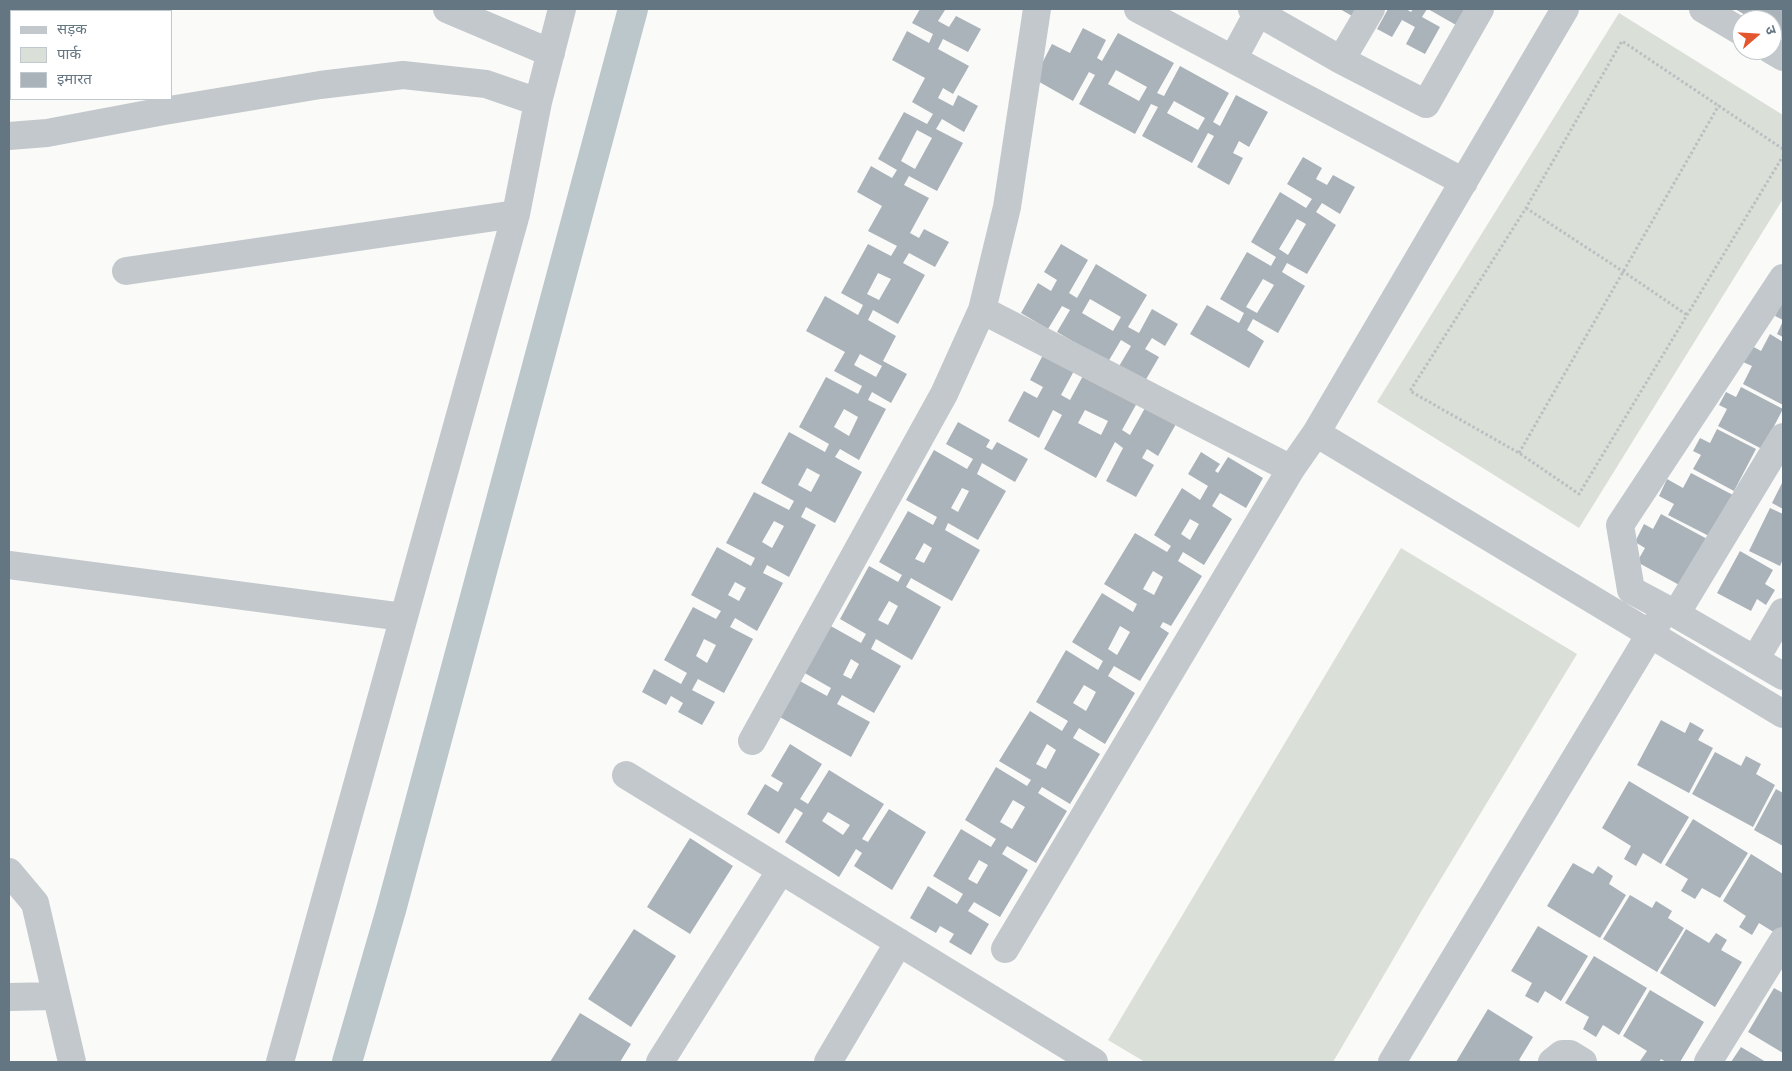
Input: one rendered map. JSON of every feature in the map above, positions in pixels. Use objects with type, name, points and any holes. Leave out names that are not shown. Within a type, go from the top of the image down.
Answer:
[{"type":"street","points":[[447,9],[551,52]]},
{"type":"street","points":[[280,1062],[516,214],[538,102],[562,9]]},
{"type":"street","points":[[752,741],[944,394],[982,310],[1008,207],[1037,9]]},
{"type":"street","points":[[1138,9],[1464,182]]},
{"type":"street","points":[[1341,60],[1371,9]]},
{"type":"street","points":[[1233,59],[1257,10],[1341,60],[1426,104],[1480,9]]},
{"type":"street","points":[[1004,949],[1291,469],[1316,433],[1565,9]]},
{"type":"street","points":[[1712,11],[1732,25]]},
{"type":"street","points":[[9,136],[47,132],[320,85],[403,75],[486,84],[538,102]]},
{"type":"street","points":[[126,271],[516,214]]},
{"type":"street","points":[[1783,278],[1620,525],[1631,590],[1783,676]]},
{"type":"street","points":[[982,310],[1291,469]]},
{"type":"street","points":[[1316,433],[1783,714]]},
{"type":"street","points":[[1392,1062],[1649,634],[1671,611],[1783,437]]},
{"type":"street","points":[[9,565],[403,617]]},
{"type":"street","points":[[1755,660],[1783,612]]},
{"type":"street","points":[[626,775],[1089,1061]]},
{"type":"street","points":[[660,1062],[782,870]]},
{"type":"street","points":[[9,872],[35,903],[72,1062]]},
{"type":"street","points":[[828,1062],[899,942]]},
{"type":"street","points":[[1708,1062],[1783,942]]},
{"type":"street","points":[[9,997],[56,996]]},
{"type":"street","points":[[1552,1062],[1562,1054],[1570,1054],[1583,1062]]},
{"type":"path","points":[[1783,149],[1622,41],[1526,208],[1410,391],[1519,453],[1579,494],[1783,156]]},
{"type":"path","points":[[1519,453],[1719,105]]},
{"type":"path","points":[[1526,208],[1687,315]]},
{"type":"green space","points":[[1619,13],[1783,115],[1783,199],[1579,528],[1377,402]]},
{"type":"green space","points":[[1401,548],[1577,654],[1422,910],[1333,1062],[1145,1062],[1108,1040]]},
{"type":"building","points":[[920,9],[945,10],[938,21],[949,27],[956,16],[981,29],[968,52],[943,39],[938,49],[969,66],[953,94],[943,88],[938,98],[953,106],[958,95],[978,106],[964,132],[942,119],[936,129],[963,143],[937,191],[909,176],[904,185],[929,198],[910,233],[919,238],[924,229],[949,242],[935,267],[909,253],[903,263],[925,275],[898,324],[873,310],[868,320],[896,336],[883,361],[907,374],[891,403],[872,392],[868,400],[886,409],[859,460],[840,449],[835,457],[862,472],[835,523],[806,507],[801,517],[816,525],[789,577],[767,565],[763,573],[783,583],[757,631],[735,618],[730,627],[753,639],[724,693],[698,679],[692,690],[715,702],[702,725],[678,712],[683,703],[671,696],[666,705],[642,692],[654,669],[681,684],[687,673],[664,660],[693,607],[716,619],[721,611],[691,595],[717,547],[751,566],[755,558],[726,543],[754,492],[789,510],[794,501],[761,483],[789,432],[825,452],[829,444],[799,427],[826,377],[858,394],[862,386],[834,371],[845,352],[806,331],[825,296],[858,315],[863,305],[841,293],[868,244],[891,256],[897,246],[868,231],[882,206],[857,192],[871,166],[892,178],[897,170],[878,159],[904,112],[927,124],[933,114],[912,102],[925,78],[892,60],[907,31],[929,43],[933,34],[912,23]],"holes":[[[917,130],[932,138],[915,169],[901,161]],[[878,273],[891,279],[879,300],[867,294]],[[860,354],[882,366],[876,377],[854,365]],[[844,409],[858,417],[849,436],[834,427]],[[807,468],[820,475],[811,492],[798,485]],[[774,521],[784,526],[772,548],[762,542]],[[735,582],[746,588],[739,601],[728,595]],[[704,639],[716,645],[707,663],[696,656]]]},
{"type":"building","points":[[1340,9],[1356,9],[1352,16]]},
{"type":"building","points":[[1388,9],[1406,9],[1411,12],[1413,9],[1427,9],[1422,17],[1440,27],[1425,54],[1406,44],[1415,27],[1402,20],[1392,37],[1377,29]]},
{"type":"building","points":[[1428,9],[1465,9],[1456,25]]},
{"type":"building","points":[[1735,9],[1783,9],[1783,37],[1782,10]]},
{"type":"building","points":[[1083,28],[1106,40],[1097,58],[1102,61],[1118,33],[1174,63],[1157,93],[1164,96],[1180,66],[1229,93],[1213,122],[1220,126],[1236,95],[1268,112],[1249,147],[1239,141],[1233,153],[1243,158],[1229,185],[1197,167],[1214,136],[1208,133],[1192,163],[1142,136],[1158,107],[1151,104],[1135,134],[1079,104],[1095,75],[1089,72],[1073,101],[1034,79],[1052,44],[1070,53]],"holes":[[[1116,70],[1147,87],[1139,101],[1108,84]],[[1174,101],[1205,118],[1198,130],[1167,113]]]},
{"type":"building","points":[[1303,157],[1322,168],[1316,179],[1327,185],[1333,175],[1355,187],[1340,214],[1322,203],[1316,212],[1336,225],[1307,274],[1287,263],[1282,272],[1305,286],[1278,333],[1253,319],[1247,330],[1264,341],[1249,368],[1190,334],[1207,305],[1239,323],[1244,313],[1220,299],[1247,252],[1271,266],[1276,257],[1251,242],[1280,192],[1306,208],[1312,199],[1287,184]],"holes":[[[1297,219],[1306,224],[1288,255],[1279,249]],[[1263,279],[1274,285],[1257,313],[1246,307]]]},
{"type":"building","points":[[1061,244],[1088,260],[1069,293],[1077,298],[1096,264],[1147,295],[1128,327],[1139,333],[1152,309],[1178,324],[1165,346],[1152,338],[1145,349],[1159,357],[1141,388],[1115,373],[1131,346],[1121,340],[1108,362],[1057,332],[1070,310],[1062,306],[1048,329],[1021,313],[1038,283],[1051,291],[1057,280],[1044,272]],"holes":[[[1090,299],[1121,317],[1113,331],[1082,313]]]},
{"type":"building","points":[[1783,300],[1783,320],[1775,316]]},
{"type":"building","points":[[1783,321],[1783,337],[1777,334]]},
{"type":"building","points":[[1770,334],[1783,342],[1783,405],[1743,384],[1752,366],[1743,362],[1752,346],[1761,351]]},
{"type":"building","points":[[1044,353],[1075,369],[1061,395],[1070,400],[1084,374],[1137,403],[1122,430],[1130,435],[1145,408],[1176,424],[1158,456],[1147,449],[1142,458],[1154,465],[1136,497],[1106,481],[1123,448],[1115,442],[1096,478],[1044,449],[1062,415],[1053,410],[1039,438],[1008,421],[1024,391],[1037,398],[1043,387],[1030,380]],"holes":[[[1085,410],[1108,421],[1101,435],[1078,423]]]},
{"type":"building","points":[[1741,387],[1783,409],[1762,449],[1718,426],[1727,409],[1719,405],[1726,392],[1736,397]]},
{"type":"building","points":[[958,422],[990,440],[986,447],[992,450],[997,442],[1028,459],[1015,482],[982,463],[977,474],[1006,491],[978,540],[948,523],[945,530],[980,550],[952,601],[911,578],[906,587],[941,607],[912,660],[876,639],[871,649],[901,666],[874,713],[842,695],[837,704],[870,722],[851,757],[778,716],[798,680],[827,696],[831,688],[803,672],[829,625],[861,643],[866,634],[840,619],[869,566],[898,582],[902,575],[879,562],[908,511],[933,525],[937,517],[906,500],[934,450],[967,469],[973,459],[946,444]],"holes":[[[962,488],[969,491],[958,512],[951,508]],[[924,543],[932,548],[924,563],[915,559]],[[889,601],[898,606],[888,625],[878,620]],[[851,659],[859,664],[851,679],[843,675]]]},
{"type":"building","points":[[1717,429],[1756,449],[1734,491],[1693,469],[1701,455],[1693,451],[1700,438],[1710,443]]},
{"type":"building","points":[[1201,452],[1220,464],[1215,471],[1218,473],[1228,457],[1263,478],[1246,508],[1220,493],[1212,506],[1232,519],[1204,565],[1183,552],[1178,561],[1202,576],[1171,626],[1163,622],[1160,627],[1169,633],[1140,681],[1114,666],[1108,676],[1135,693],[1105,744],[1079,728],[1073,738],[1100,754],[1070,804],[1042,787],[1038,793],[1067,811],[1036,863],[1007,846],[1002,854],[1028,870],[1000,917],[974,902],[968,911],[989,924],[971,955],[949,942],[954,934],[940,926],[936,933],[910,918],[928,886],[957,904],[963,894],[933,876],[961,829],[991,847],[996,839],[965,820],[996,767],[1027,786],[1031,780],[999,761],[1030,711],[1062,731],[1068,721],[1036,702],[1066,650],[1098,670],[1103,661],[1072,642],[1102,593],[1133,612],[1137,604],[1104,584],[1135,533],[1167,552],[1171,546],[1154,535],[1182,488],[1200,500],[1208,486],[1188,474]],"holes":[[[1190,519],[1199,524],[1190,540],[1181,534]],[[1153,571],[1163,577],[1154,595],[1143,589]],[[1120,626],[1130,632],[1117,655],[1108,649]],[[1084,685],[1096,692],[1086,711],[1073,703]],[[1047,744],[1056,750],[1046,769],[1036,764]],[[1013,800],[1025,807],[1012,829],[1000,822]],[[979,860],[988,865],[977,884],[968,879]]]},
{"type":"building","points":[[1691,473],[1733,495],[1709,536],[1668,515],[1674,504],[1659,496],[1667,479],[1683,488]]},
{"type":"building","points":[[1783,481],[1783,509],[1772,503]]},
{"type":"building","points":[[1770,508],[1783,514],[1783,559],[1780,566],[1749,551]]},
{"type":"building","points":[[1661,514],[1709,540],[1683,587],[1637,562],[1645,548],[1635,542],[1644,524],[1653,529]]},
{"type":"building","points":[[1740,551],[1773,570],[1765,584],[1775,590],[1766,605],[1757,599],[1751,611],[1717,593]]},
{"type":"building","points":[[1661,720],[1685,733],[1690,722],[1704,730],[1698,740],[1713,748],[1689,793],[1637,765]]},
{"type":"building","points":[[790,744],[822,764],[800,799],[808,804],[829,770],[884,804],[862,839],[868,842],[889,809],[926,832],[892,890],[854,866],[862,853],[856,849],[839,877],[785,842],[803,813],[795,808],[779,834],[747,814],[765,784],[778,792],[783,783],[771,776]],"holes":[[[828,812],[850,825],[843,835],[822,821]]]},
{"type":"building","points":[[1715,752],[1741,766],[1746,756],[1761,764],[1756,774],[1775,785],[1753,827],[1692,794]]},
{"type":"building","points":[[1629,781],[1689,817],[1661,864],[1643,853],[1636,866],[1624,859],[1631,846],[1602,828]]},
{"type":"building","points":[[1776,789],[1783,793],[1783,846],[1754,830]]},
{"type":"building","points":[[1693,819],[1748,853],[1720,898],[1702,888],[1695,899],[1681,891],[1688,879],[1665,865]]},
{"type":"building","points":[[690,838],[733,866],[690,934],[647,907]]},
{"type":"building","points":[[1751,854],[1783,874],[1783,931],[1780,936],[1759,923],[1752,935],[1739,927],[1746,916],[1723,901]]},
{"type":"building","points":[[1573,863],[1593,874],[1598,866],[1613,876],[1609,884],[1626,895],[1600,938],[1547,906]]},
{"type":"building","points":[[1630,895],[1652,908],[1656,901],[1672,911],[1668,918],[1684,928],[1657,972],[1603,939]]},
{"type":"building","points":[[1538,926],[1588,956],[1561,1001],[1545,991],[1538,1003],[1525,996],[1532,983],[1511,971]]},
{"type":"building","points":[[634,929],[676,956],[631,1027],[588,999]]},
{"type":"building","points":[[1686,929],[1709,943],[1716,933],[1727,940],[1721,950],[1742,962],[1715,1007],[1660,973]]},
{"type":"building","points":[[1594,956],[1647,988],[1619,1035],[1603,1025],[1596,1037],[1583,1029],[1589,1017],[1565,1003]]},
{"type":"building","points":[[1774,988],[1783,993],[1783,1053],[1748,1032]]},
{"type":"building","points":[[1650,990],[1704,1022],[1680,1062],[1666,1062],[1661,1059],[1659,1062],[1642,1062],[1640,1061],[1647,1051],[1623,1036]]},
{"type":"building","points":[[1488,1009],[1533,1037],[1519,1060],[1523,1062],[1456,1062]]},
{"type":"building","points":[[580,1013],[631,1044],[620,1062],[550,1062]]},
{"type":"building","points":[[1741,1047],[1766,1062],[1731,1062]]},
{"type":"waterway","points":[[347,1062],[391,910],[633,9]]}]
